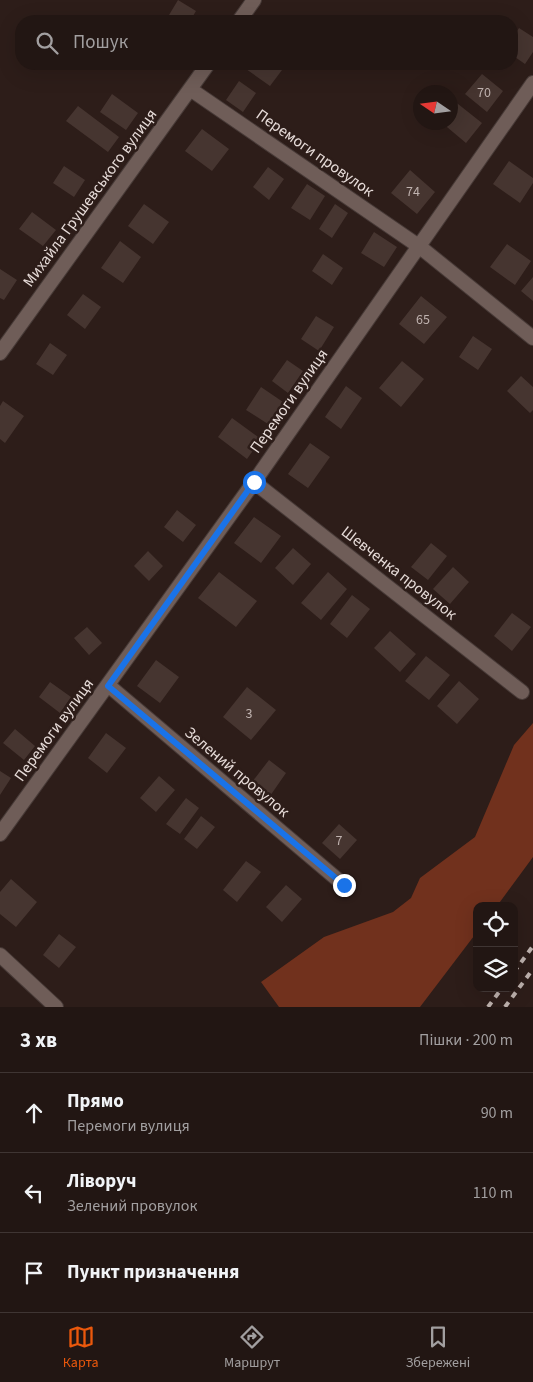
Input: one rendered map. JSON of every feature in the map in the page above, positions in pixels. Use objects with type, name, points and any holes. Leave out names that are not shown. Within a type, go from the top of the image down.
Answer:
[{"type":"street","points":[[243,15],[254,0]]},
{"type":"street","name":"Михайла Грушевського вулиця","points":[[0,353],[204,70]]},
{"type":"street","name":"Перемоги вулиця","points":[[0,834],[254,482],[533,83]]},
{"type":"street","name":"Перемоги провулок","points":[[190,89],[420,247],[533,338]]},
{"type":"street","name":"Шевченка провулок","points":[[254,482],[522,692]]},
{"type":"street","name":"Зелений провулок","points":[[108,686],[344,885]]},
{"type":"street","points":[[0,955],[56,1007]]},
{"type":"shaded area","points":[[533,723],[533,857],[500,902],[473,902],[473,937],[420,1007],[279,1007],[261,982],[324,937],[393,912],[411,898],[420,878],[475,837],[514,745]]},
{"type":"building","points":[[178,0],[196,11],[194,15],[169,15]]},
{"type":"building","points":[[519,28],[533,37],[533,52],[525,64],[518,59]]},
{"type":"building","points":[[247,70],[282,70],[270,86]]},
{"type":"building","points":[[482,74],[503,91],[487,112],[465,94]]},
{"type":"building","points":[[239,81],[256,93],[243,112],[226,100]]},
{"type":"building","points":[[112,94],[138,113],[126,130],[100,112]]},
{"type":"building","points":[[458,104],[482,123],[466,143],[451,130],[458,130]]},
{"type":"building","points":[[78,106],[119,137],[108,152],[66,121]]},
{"type":"building","points":[[202,129],[229,149],[212,171],[185,151]]},
{"type":"building","points":[[509,161],[533,178],[533,183],[520,203],[493,184]]},
{"type":"building","points":[[64,166],[85,180],[74,197],[53,183]]},
{"type":"building","points":[[268,167],[284,179],[269,200],[253,187]]},
{"type":"building","points":[[410,170],[435,192],[417,214],[391,193]]},
{"type":"building","points":[[307,184],[325,196],[310,220],[291,208]]},
{"type":"building","points":[[144,204],[169,222],[153,244],[128,226]]},
{"type":"building","points":[[335,204],[348,213],[332,238],[319,229]]},
{"type":"building","points":[[32,212],[56,230],[43,246],[19,229]]},
{"type":"building","points":[[374,232],[397,247],[384,267],[361,253]]},
{"type":"building","points":[[120,241],[141,257],[123,283],[101,268]]},
{"type":"building","points":[[507,244],[531,261],[515,285],[490,267]]},
{"type":"building","points":[[323,254],[343,268],[332,285],[312,271]]},
{"type":"building","points":[[0,269],[17,280],[4,300],[0,298]]},
{"type":"building","points":[[533,277],[533,301],[521,291]]},
{"type":"building","points":[[83,294],[101,307],[85,329],[67,315]]},
{"type":"building","points":[[421,296],[447,317],[424,344],[399,324]]},
{"type":"building","points":[[316,316],[334,327],[319,351],[301,339]]},
{"type":"building","points":[[473,336],[492,349],[478,370],[459,357]]},
{"type":"building","points":[[50,343],[67,355],[53,375],[36,364]]},
{"type":"building","points":[[287,360],[303,371],[288,393],[272,381]]},
{"type":"building","points":[[402,361],[424,379],[401,407],[379,388]]},
{"type":"building","points":[[521,376],[533,387],[533,410],[530,413],[507,391]]},
{"type":"building","points":[[346,386],[362,398],[341,429],[325,417]]},
{"type":"building","points":[[261,387],[283,402],[268,424],[246,410]]},
{"type":"building","points":[[3,401],[24,416],[5,443],[0,439],[0,406]]},
{"type":"building","points":[[232,418],[261,439],[247,459],[218,437]]},
{"type":"building","points":[[310,443],[330,457],[308,488],[288,474]]},
{"type":"building","points":[[177,510],[196,525],[183,542],[164,527]]},
{"type":"building","points":[[254,517],[281,536],[261,563],[234,543]]},
{"type":"building","points":[[431,543],[447,556],[428,580],[411,567]]},
{"type":"building","points":[[293,548],[311,564],[293,585],[275,568]]},
{"type":"building","points":[[148,551],[163,566],[149,581],[134,566]]},
{"type":"building","points":[[453,567],[469,582],[450,604],[433,589]]},
{"type":"building","points":[[219,572],[257,601],[236,627],[198,598]]},
{"type":"building","points":[[328,572],[347,589],[321,620],[301,603]]},
{"type":"building","points":[[352,595],[370,609],[347,638],[330,624]]},
{"type":"building","points":[[512,613],[531,627],[512,651],[494,636]]},
{"type":"building","points":[[87,627],[102,643],[89,655],[74,638]]},
{"type":"building","points":[[390,631],[416,654],[400,672],[374,648]]},
{"type":"building","points":[[426,656],[450,675],[429,700],[405,681]]},
{"type":"building","points":[[156,660],[179,677],[160,703],[137,686]]},
{"type":"building","points":[[459,681],[479,699],[457,724],[437,706]]},
{"type":"building","points":[[50,682],[71,697],[60,713],[39,697]]},
{"type":"building","points":[[247,687],[276,710],[251,740],[223,717]]},
{"type":"building","points":[[15,729],[35,746],[24,760],[3,743]]},
{"type":"building","points":[[106,733],[126,748],[107,773],[88,758]]},
{"type":"building","points":[[269,760],[286,773],[270,796],[252,782]]},
{"type":"building","points":[[0,771],[11,778],[0,795]]},
{"type":"building","points":[[159,776],[175,790],[156,812],[140,798]]},
{"type":"building","points":[[186,798],[199,808],[180,834],[166,824]]},
{"type":"building","points":[[201,816],[215,827],[197,849],[184,839]]},
{"type":"building","points":[[339,824],[357,840],[340,859],[322,843]]},
{"type":"building","points":[[246,861],[261,872],[237,902],[223,890]]},
{"type":"building","points":[[11,879],[37,902],[16,927],[0,914],[0,892]]},
{"type":"building","points":[[286,885],[302,899],[282,922],[266,907]]},
{"type":"building","points":[[59,934],[76,947],[59,968],[43,955]]},
{"type":"railway","points":[[518,967],[533,946]]},
{"type":"railway","points":[[505,1007],[533,969]]},
{"type":"railway","points":[[488,1007],[499,992]]},
{"type":"route","points":[[254,482],[108,686],[344,885]]}]
